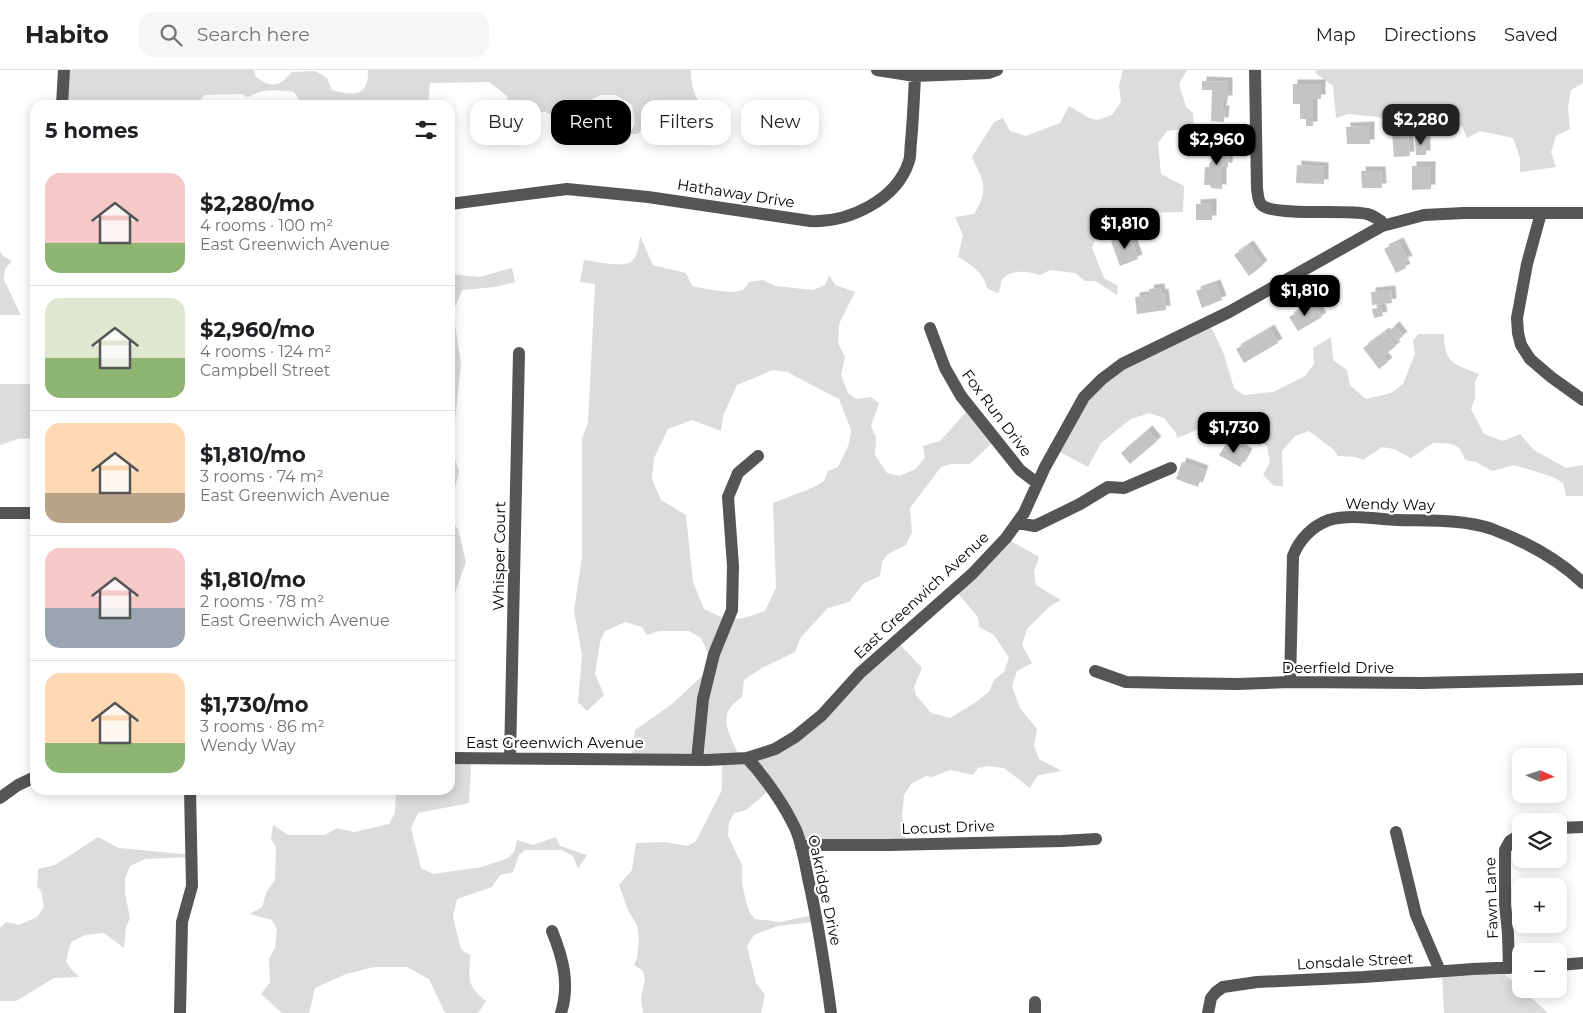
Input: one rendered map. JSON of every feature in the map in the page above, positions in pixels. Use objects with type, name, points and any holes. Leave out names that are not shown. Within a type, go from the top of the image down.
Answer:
[{"type":"street","points":[[62,100],[64,70]]},
{"type":"street","points":[[877,70],[915,76],[989,73],[997,70]]},
{"type":"street","points":[[1255,70],[1257,189],[1260,204],[1266,208],[1290,212],[1366,213],[1381,220],[1382,226]]},
{"type":"street","name":"Hathaway Drive","points":[[455,203],[566,188],[648,196],[810,221],[823,222],[841,218],[882,198],[897,184],[909,161],[915,76]]},
{"type":"street","points":[[1541,213],[1527,264],[1517,318],[1518,332],[1521,344],[1530,359],[1551,378],[1583,400]]},
{"type":"street","name":"East Greenwich Avenue","points":[[455,758],[697,760],[747,758],[775,749],[795,737],[822,715],[860,674],[972,574],[1006,538],[1024,513],[1037,483],[1084,398],[1122,364],[1229,312],[1382,226],[1424,215],[1583,213]]},
{"type":"street","name":"Fox Run Drive","points":[[930,328],[945,368],[961,396],[1020,470],[1037,483]]},
{"type":"street","name":"Whisper Court","points":[[510,758],[519,353]]},
{"type":"street","points":[[697,760],[703,698],[714,654],[732,610],[733,566],[728,498],[738,473],[758,456]]},
{"type":"street","points":[[1017,523],[1035,526],[1080,504],[1108,487],[1124,488],[1171,468]]},
{"type":"street","points":[[0,513],[30,513]]},
{"type":"street","name":"Wendy Way","points":[[1290,682],[1293,556],[1302,538],[1315,527],[1330,520],[1348,517],[1448,521],[1490,529],[1530,546],[1560,564],[1583,582]]},
{"type":"street","name":"Deerfield Drive","points":[[1095,671],[1126,682],[1424,684],[1583,680]]},
{"type":"street","name":"Oakridge Drive","points":[[747,758],[774,792],[796,830],[814,902],[831,1013]]},
{"type":"street","points":[[0,798],[18,785],[30,779]]},
{"type":"street","points":[[180,1013],[182,922],[192,886],[190,795]]},
{"type":"street","points":[[1567,827],[1583,826]]},
{"type":"street","points":[[1396,832],[1416,915],[1440,972]]},
{"type":"street","name":"Locust Drive","points":[[801,847],[814,845],[889,845],[1096,839]]},
{"type":"street","name":"Fawn Lane","points":[[1512,840],[1505,850],[1505,904],[1512,953]]},
{"type":"street","points":[[552,931],[561,955],[566,981],[561,1013]]},
{"type":"street","points":[[1567,964],[1583,963]]},
{"type":"street","name":"Lonsdale Street","points":[[1208,1013],[1211,998],[1223,987],[1257,982],[1364,978],[1473,969],[1512,968]]},
{"type":"shaded area","points":[[68,70],[254,70],[256,77],[271,84],[280,83],[292,72],[315,71],[327,78],[332,90],[357,93],[365,87],[368,70],[691,70],[693,87],[698,100],[641,100],[641,130],[638,134],[631,134],[635,123],[631,100],[624,100],[616,95],[601,95],[590,100],[551,100],[551,115],[541,112],[541,100],[507,100],[507,96],[489,82],[430,83],[428,100],[300,100],[294,92],[276,90],[260,92],[248,97],[241,94],[204,95],[200,100],[66,100]]},
{"type":"shaded area","points":[[1123,70],[1187,70],[1179,84],[1186,107],[1193,113],[1194,128],[1167,131],[1158,143],[1161,174],[1184,186],[1183,212],[1146,213],[1097,234],[1092,248],[1104,278],[1118,286],[1117,295],[1095,281],[1085,281],[1075,273],[1050,270],[1040,275],[1025,272],[1009,274],[1002,280],[999,292],[997,293],[987,288],[983,278],[976,270],[958,257],[963,235],[955,217],[974,214],[982,198],[983,191],[982,179],[972,157],[994,122],[1003,118],[1010,131],[1026,136],[1060,123],[1069,106],[1089,118],[1097,120],[1112,115],[1121,102],[1119,86]]},
{"type":"shaded area","points":[[1319,70],[1583,70],[1583,83],[1571,90],[1568,107],[1570,129],[1556,136],[1551,152],[1556,167],[1520,172],[1520,158],[1513,138],[1480,131],[1467,138],[1462,126],[1449,122],[1448,115],[1434,104],[1419,106],[1414,117],[1390,117],[1385,120],[1379,117],[1348,114],[1336,118],[1333,86],[1314,72]]},
{"type":"shaded area","points":[[640,236],[653,265],[686,273],[692,286],[733,292],[744,289],[749,282],[763,280],[775,286],[813,290],[825,285],[829,275],[835,285],[855,292],[839,324],[838,343],[845,357],[841,375],[848,393],[856,399],[871,397],[879,403],[871,426],[876,437],[875,455],[887,473],[899,476],[916,469],[925,457],[923,446],[940,441],[966,412],[994,441],[970,464],[951,464],[941,467],[910,508],[912,532],[906,545],[888,554],[882,562],[880,576],[864,583],[849,602],[828,608],[801,637],[795,652],[762,668],[744,680],[742,697],[729,710],[727,717],[728,732],[739,756],[777,748],[897,641],[922,668],[914,687],[916,695],[931,713],[950,718],[989,692],[994,680],[1004,672],[1009,658],[994,635],[979,627],[978,617],[955,590],[1004,537],[1039,557],[1034,571],[1036,585],[1061,600],[1050,606],[1027,629],[1022,645],[1032,663],[1017,671],[1012,686],[1020,708],[1037,729],[1034,746],[1039,759],[1062,771],[1038,775],[1030,788],[1004,768],[987,766],[978,768],[973,775],[950,770],[932,777],[926,776],[911,784],[904,795],[902,815],[906,844],[805,847],[771,789],[746,810],[734,813],[729,822],[728,836],[742,865],[742,883],[750,913],[755,919],[780,922],[812,915],[813,922],[778,926],[754,935],[747,946],[756,983],[765,995],[761,1013],[643,1013],[641,998],[645,979],[643,971],[634,965],[637,958],[639,938],[637,925],[628,910],[619,885],[632,870],[636,843],[665,842],[687,846],[696,841],[722,790],[722,760],[632,757],[635,730],[672,704],[703,675],[709,655],[701,638],[689,631],[659,631],[647,635],[642,627],[625,622],[605,631],[600,642],[595,674],[604,695],[587,711],[578,702],[582,655],[574,611],[582,556],[582,438],[588,423],[595,284],[580,282],[584,260],[615,264],[631,262],[638,250]],"holes":[[[773,370],[787,372],[839,399],[851,430],[849,444],[838,467],[828,471],[824,481],[812,488],[773,503],[776,588],[765,611],[734,619],[721,617],[704,609],[693,582],[686,515],[661,500],[652,479],[654,458],[668,429],[692,420],[721,431],[723,416],[737,385]]]},
{"type":"shaded area","points":[[0,251],[3,256],[12,261],[5,269],[4,280],[21,315],[0,315]]},
{"type":"shaded area","points":[[512,268],[515,282],[495,287],[462,290],[455,307],[455,275],[479,277]]},
{"type":"shaded area","points":[[1209,323],[1223,352],[1234,388],[1244,395],[1273,392],[1305,376],[1314,364],[1313,348],[1331,337],[1333,360],[1347,370],[1350,385],[1366,399],[1391,393],[1403,384],[1415,354],[1413,341],[1418,334],[1444,334],[1446,352],[1452,362],[1479,374],[1475,382],[1475,398],[1471,409],[1484,434],[1503,441],[1520,434],[1534,450],[1566,468],[1583,465],[1583,496],[1566,496],[1563,483],[1553,477],[1514,465],[1492,471],[1476,462],[1465,460],[1460,449],[1454,445],[1433,443],[1411,458],[1394,449],[1382,447],[1363,460],[1356,457],[1338,456],[1333,449],[1309,431],[1295,436],[1282,451],[1283,486],[1274,486],[1263,475],[1270,462],[1267,446],[1231,425],[1209,425],[1177,438],[1176,433],[1164,418],[1149,413],[1131,419],[1101,443],[1088,467],[1060,452],[1057,447],[1102,378]]},
{"type":"shaded area","points":[[455,325],[461,363],[455,420]]},
{"type":"shaded area","points":[[0,384],[30,384],[30,438],[18,439],[0,445]]},
{"type":"shaded area","points":[[455,459],[459,472],[455,488]]},
{"type":"shaded area","points":[[455,525],[458,529],[466,562],[455,593]]},
{"type":"shaded area","points":[[455,758],[469,758],[471,766],[469,803],[418,813],[411,828],[421,868],[433,874],[482,867],[508,858],[514,852],[517,840],[533,845],[556,837],[560,846],[587,855],[578,869],[573,856],[562,850],[525,850],[519,855],[513,872],[500,875],[492,887],[457,899],[453,917],[460,946],[462,950],[470,955],[470,981],[472,986],[486,1001],[478,1013],[445,1013],[429,979],[407,967],[374,967],[346,974],[315,988],[309,1013],[282,1013],[261,994],[270,982],[269,959],[275,948],[277,929],[272,920],[250,914],[262,907],[267,891],[275,880],[276,847],[271,839],[273,825],[288,835],[325,835],[337,828],[354,832],[389,824],[395,813],[396,795],[455,795]]},
{"type":"shaded area","points":[[98,837],[119,848],[193,855],[191,857],[145,859],[130,866],[125,879],[125,893],[130,918],[126,927],[124,948],[104,933],[85,935],[71,942],[66,961],[79,977],[54,978],[16,1001],[0,1001],[0,928],[6,922],[19,925],[37,917],[44,907],[41,891],[37,886],[38,869],[55,865]]},
{"type":"shaded area","points":[[1498,968],[1512,981],[1512,998],[1531,998],[1548,1013],[1444,1013],[1442,973]]},
{"type":"building","points":[[1202,81],[1228,82],[1228,100],[1223,100],[1222,110],[1225,110],[1224,122],[1211,121],[1212,90],[1202,90]]},
{"type":"building","points":[[1293,84],[1321,84],[1321,99],[1313,99],[1313,126],[1306,126],[1306,119],[1300,119],[1300,104],[1293,104]]},
{"type":"building","points":[[1370,126],[1370,144],[1347,144],[1346,127]]},
{"type":"building","points":[[1408,132],[1410,156],[1394,157],[1392,133]]},
{"type":"building","points":[[1426,137],[1426,155],[1416,155],[1415,138]]},
{"type":"building","points":[[1212,144],[1229,145],[1228,167],[1222,167],[1222,189],[1204,185],[1205,167],[1211,167]]},
{"type":"building","points":[[1297,165],[1324,167],[1324,184],[1296,183]]},
{"type":"building","points":[[1412,166],[1431,166],[1431,189],[1412,190]]},
{"type":"building","points":[[1361,171],[1381,171],[1382,188],[1362,188]]},
{"type":"building","points":[[1212,203],[1212,220],[1196,220],[1196,204]]},
{"type":"building","points":[[1130,235],[1138,259],[1120,266],[1111,241]]},
{"type":"building","points":[[1399,242],[1408,260],[1403,262],[1406,268],[1396,273],[1384,249]]},
{"type":"building","points":[[1249,245],[1263,265],[1249,276],[1234,255]]},
{"type":"building","points":[[1216,284],[1222,300],[1202,308],[1196,291]]},
{"type":"building","points":[[1160,288],[1161,294],[1164,293],[1166,310],[1137,314],[1135,297],[1150,295],[1149,289]]},
{"type":"building","points":[[1391,290],[1392,303],[1372,305],[1371,292]]},
{"type":"building","points":[[1313,303],[1322,317],[1298,331],[1289,317]]},
{"type":"building","points":[[1381,307],[1383,316],[1374,318],[1372,309]]},
{"type":"building","points":[[1395,326],[1403,336],[1397,341],[1389,331]]},
{"type":"building","points":[[1270,329],[1278,343],[1244,363],[1236,349]]},
{"type":"building","points":[[1385,332],[1396,346],[1383,356],[1388,362],[1379,369],[1363,348]]},
{"type":"building","points":[[1148,430],[1157,441],[1130,464],[1121,453]]},
{"type":"building","points":[[1228,441],[1248,453],[1240,467],[1219,455]]},
{"type":"building","points":[[1182,462],[1204,470],[1198,487],[1176,479]]}]
